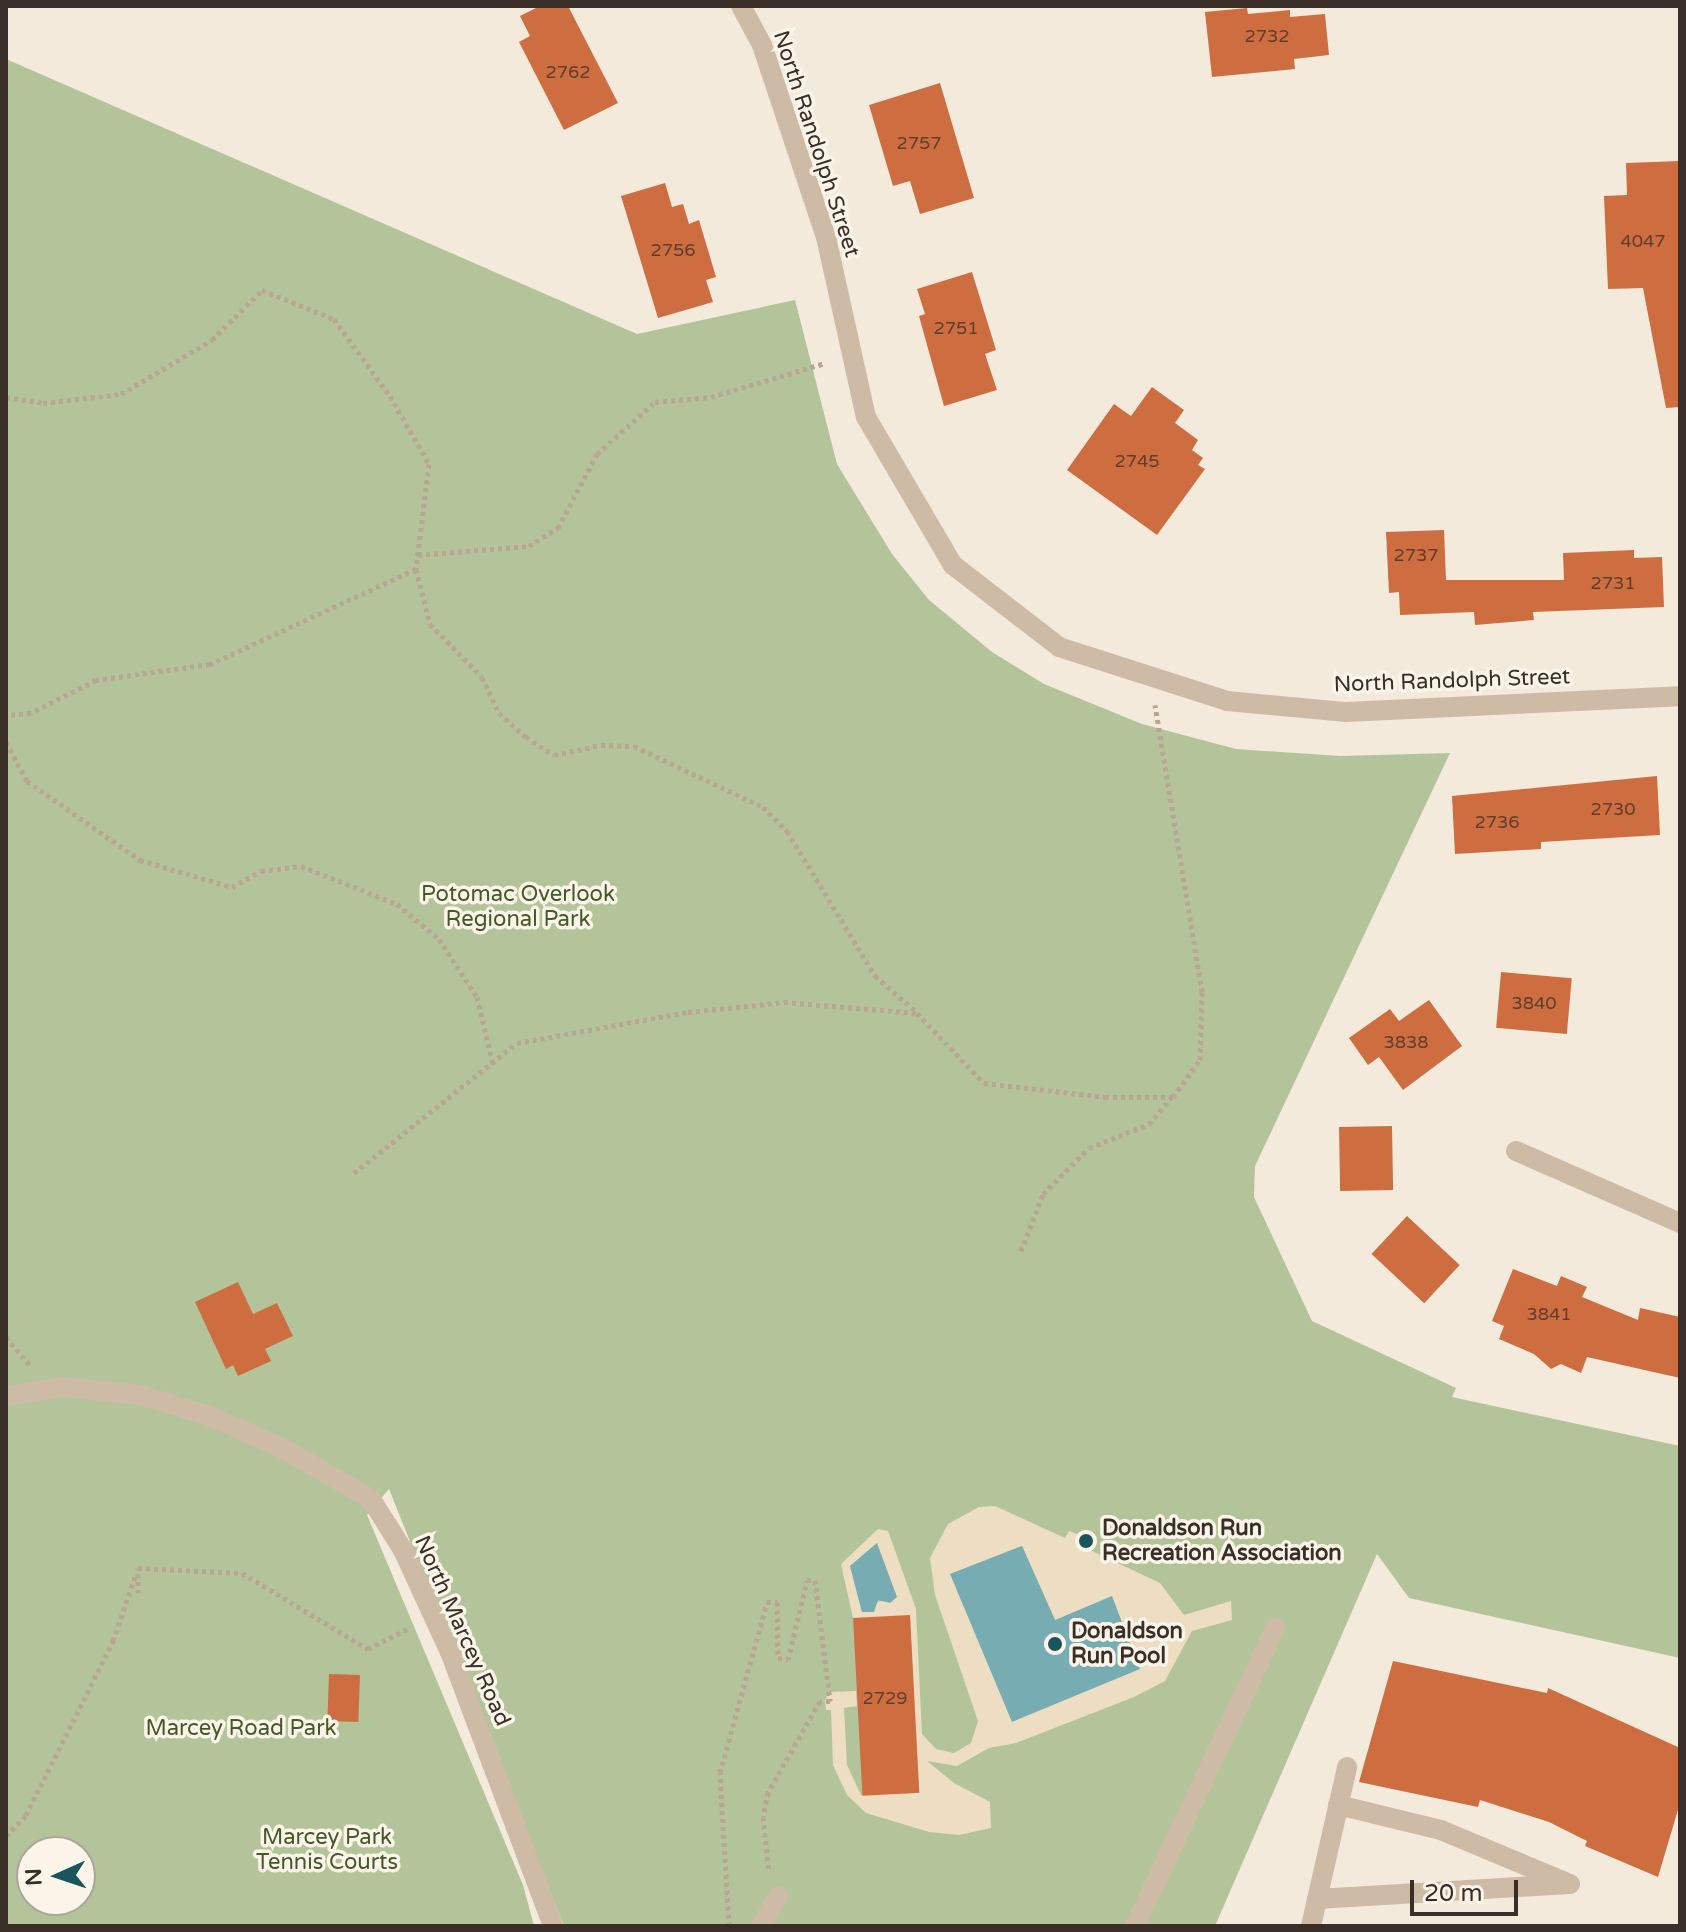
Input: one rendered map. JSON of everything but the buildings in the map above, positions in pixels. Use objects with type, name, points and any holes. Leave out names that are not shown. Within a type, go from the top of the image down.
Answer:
[{"type":"street","name":"North Randolph Street","points":[[741,6],[762,45],[826,237],[866,417],[953,565],[1059,647],[1227,701],[1346,712],[1680,696]]},
{"type":"street","points":[[1516,1151],[1680,1223]]},
{"type":"street","name":"North Marcey Road","points":[[6,1396],[64,1387],[140,1395],[210,1416],[284,1449],[371,1499],[433,1615],[553,1926]]},
{"type":"street","points":[[1135,1926],[1275,1628]]},
{"type":"street","points":[[1311,1926],[1347,1767]]},
{"type":"street","points":[[1317,1899],[1570,1884],[1441,1830],[1338,1805]]},
{"type":"street","points":[[761,1926],[778,1897]]},
{"type":"path","points":[[6,397],[43,403],[121,394],[212,340],[262,290],[334,319],[390,396],[429,464],[416,569],[430,624],[482,677],[499,713],[526,737],[554,755],[601,745],[634,746],[763,807],[787,831],[875,976],[917,1013],[984,1083],[1105,1097],[1173,1097]]},
{"type":"path","points":[[418,555],[529,546],[558,528],[597,454],[655,402],[711,397],[852,356]]},
{"type":"path","points":[[6,715],[31,713],[96,680],[210,664],[416,569]]},
{"type":"path","points":[[1021,1251],[1043,1194],[1089,1148],[1149,1124],[1200,1060],[1202,992],[1150,677]]},
{"type":"path","points":[[6,742],[27,781],[140,860],[232,887],[261,871],[301,866],[397,904],[439,939],[477,997],[493,1064]]},
{"type":"path","points":[[354,1173],[517,1043],[688,1012],[784,1002],[917,1013]]},
{"type":"path","points":[[138,1568],[242,1573],[368,1649],[433,1615]]},
{"type":"path","points":[[138,1568],[138,1593]]},
{"type":"path","points":[[6,1836],[26,1815],[113,1641],[138,1568]]},
{"type":"path","points":[[729,1926],[720,1773],[767,1602],[777,1602],[778,1658],[788,1660],[807,1580],[815,1580],[830,1701],[820,1701],[764,1804],[765,1856],[778,1897]]},
{"type":"green space","name":"Potomac Overlook Regional Park","points":[[6,59],[637,334],[795,300],[837,464],[892,554],[929,600],[992,652],[1044,684],[1142,724],[1236,749],[1340,756],[1450,753],[1255,1166],[1254,1197],[1312,1321],[1456,1388],[1452,1397],[1680,1446],[1680,1658],[1409,1598],[1377,1554],[1215,1926],[564,1926],[389,1489],[367,1515],[523,1885],[534,1926],[6,1926]]},
{"type":"shaded area","points":[[995,1506],[1065,1538],[1069,1531],[1077,1534],[1075,1543],[1160,1583],[1184,1615],[1231,1601],[1232,1620],[1192,1631],[1165,1681],[1134,1697],[1016,1743],[989,1748],[957,1766],[927,1761],[954,1783],[990,1802],[991,1828],[959,1835],[929,1832],[866,1813],[847,1795],[833,1765],[831,1710],[826,1710],[825,1701],[829,1692],[856,1691],[857,1706],[844,1708],[847,1765],[861,1795],[918,1793],[910,1616],[853,1618],[841,1564],[878,1529],[888,1531],[916,1609],[922,1734],[936,1749],[954,1753],[971,1743],[978,1721],[935,1595],[930,1558],[948,1524],[979,1507]],"holes":[[[877,1543],[884,1600],[875,1603],[873,1612],[862,1612],[850,1566]],[[1022,1546],[1055,1620],[951,1574]]]},
{"type":"water","points":[[877,1543],[897,1597],[890,1603],[878,1600],[874,1612],[862,1612],[850,1566]]},
{"type":"water","name":"Donaldson Run Pool","points":[[1022,1546],[1055,1620],[1112,1596],[1140,1669],[1012,1722],[950,1574]]},
{"type":"place","name":"Donaldson Run Recreation Association","points":[[1086,1541]]},
{"type":"place","name":"Donaldson Run Pool","points":[[1055,1644]]},
{"type":"park label","name":"Marcey Road Park","points":[[241,1729]]},
{"type":"park label","name":"Marcey Park Tennis Courts","points":[[327,1850]]}]
